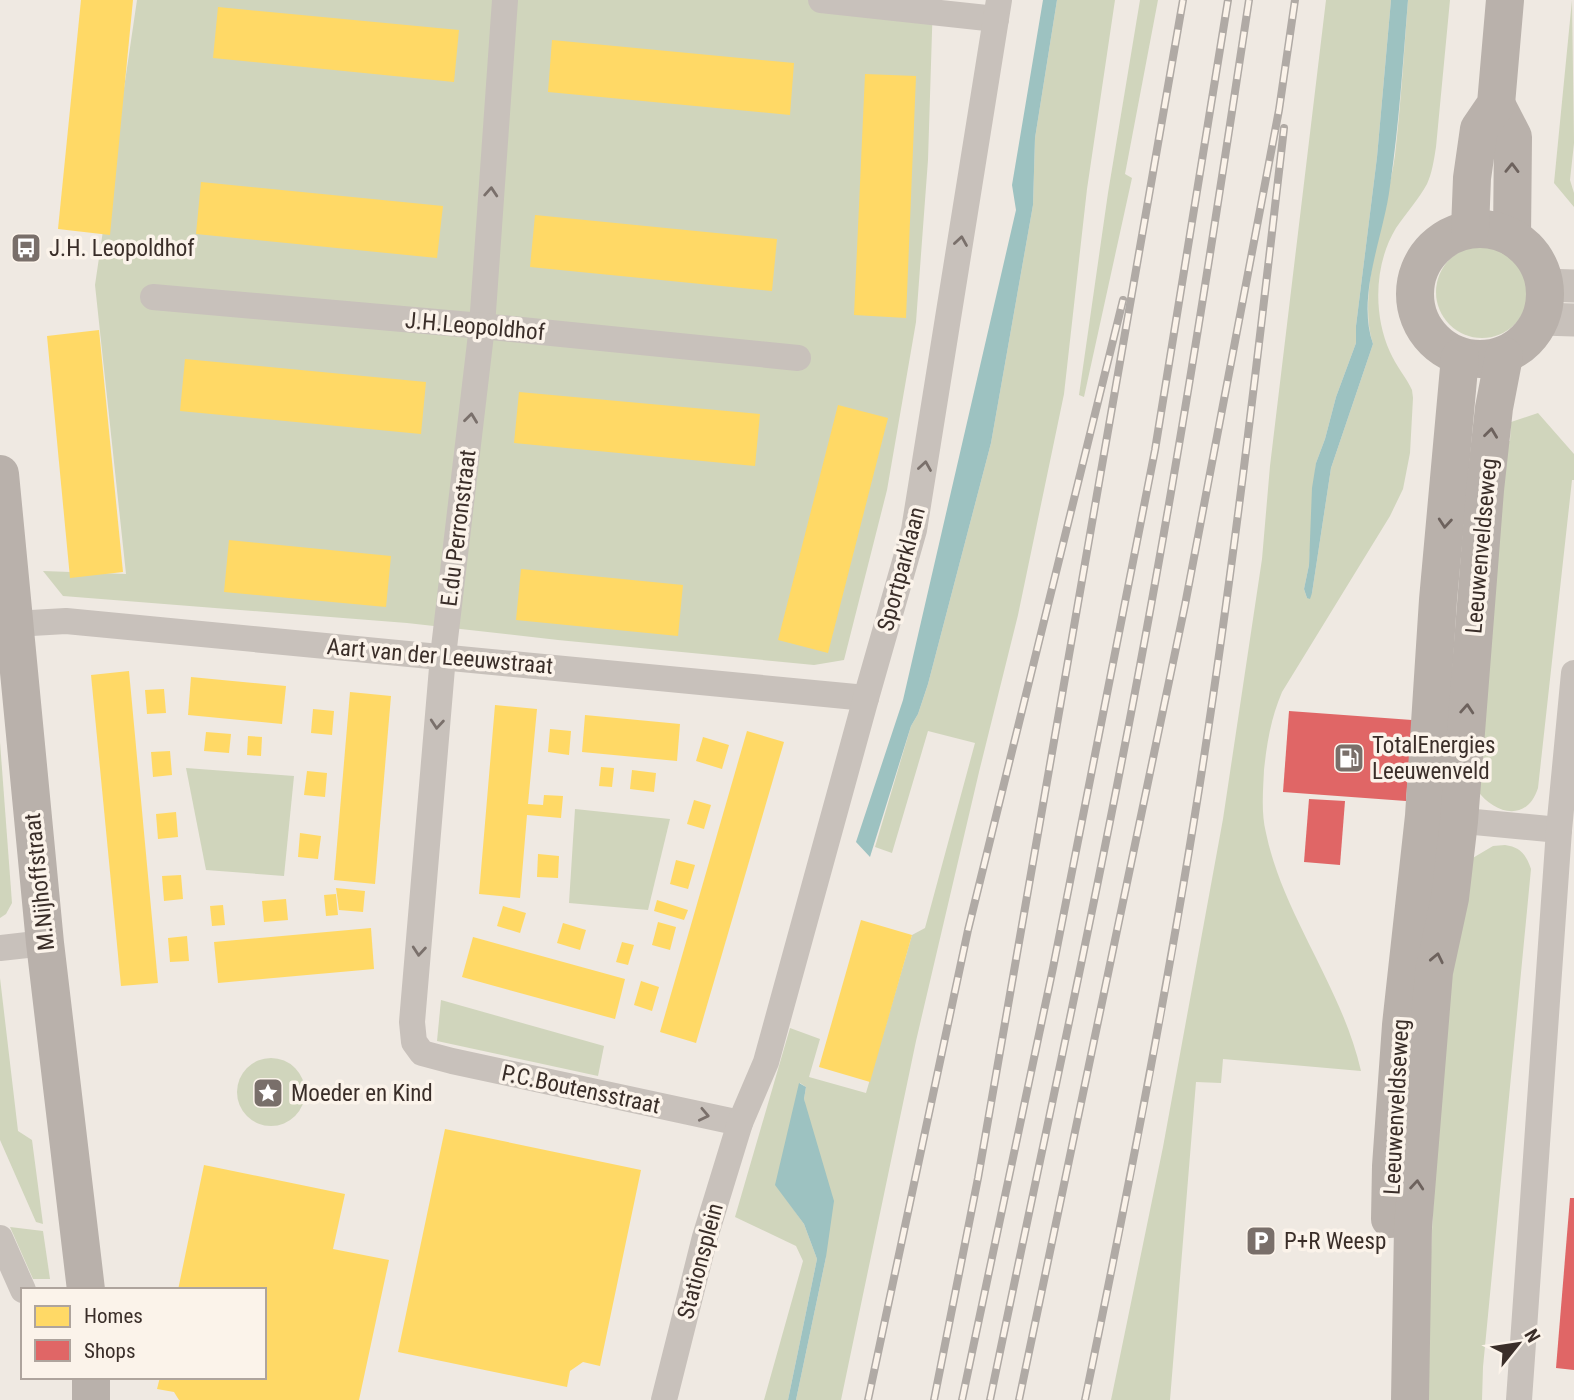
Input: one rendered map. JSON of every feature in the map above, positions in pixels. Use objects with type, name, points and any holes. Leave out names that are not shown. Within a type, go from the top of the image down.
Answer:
[{"type":"main road","points":[[1470,229],[1472,178],[1479,129],[1496,104],[1505,0]]},
{"type":"main road","points":[[1496,104],[1513,137],[1512,237]]},
{"type":"main road","points":[[1470,229],[1488,229],[1512,237],[1535,257],[1559,302],[1520,347],[1504,356],[1474,360],[1460,357],[1440,346],[1425,330],[1416,309],[1415,287],[1421,265],[1434,247],[1452,234],[1470,229]]},
{"type":"main road","name":"Leeuwenveldseweg","points":[[1387,1400],[1392,1152],[1406,969],[1442,819],[1494,408],[1504,356]]},
{"type":"main road","name":"Leeuwenveldseweg","points":[[1410,1400],[1413,1227],[1434,972],[1450,898],[1442,819],[1438,600],[1460,357]]},
{"type":"main road","name":"M.Nijhoffstraat","points":[[0,474],[45,943],[86,1288]]},
{"type":"main road","points":[[91,1379],[91,1400]]},
{"type":"street","name":"E.du Perronstraat","points":[[422,1053],[414,1042],[412,1023],[443,656],[482,326],[505,0]]},
{"type":"street","points":[[821,0],[998,10]]},
{"type":"street","name":"Sportparklaan","points":[[740,1123],[766,1062],[914,530],[998,10]]},
{"type":"street","name":"J.H.Leopoldhof","points":[[153,297],[482,326],[797,358]]},
{"type":"street","name":"Aart van der Leeuwstraat","points":[[14,624],[66,621],[866,698]]},
{"type":"street","points":[[1519,1400],[1559,830],[1574,673]]},
{"type":"street","points":[[1442,819],[1559,830]]},
{"type":"street","points":[[0,948],[45,943]]},
{"type":"street","name":"P.C.Boutensstraat","points":[[422,1053],[740,1123]]},
{"type":"street","name":"Stationsplein","points":[[664,1400],[705,1237],[740,1123]]},
{"type":"street","points":[[0,1238],[22,1288]]},
{"type":"green space","points":[[137,0],[933,0],[928,160],[916,322],[887,490],[844,660],[814,665],[407,623],[63,596],[43,571],[126,574],[95,285]]},
{"type":"green space","points":[[1057,0],[1115,0],[1087,189],[1064,394],[1018,615],[916,1041],[841,1400],[796,1400],[826,1257],[804,1099],[806,1087],[800,1083],[776,1185],[804,1224],[817,1259],[788,1400],[764,1400],[803,1261],[796,1246],[735,1217],[790,1028],[820,1039],[809,1077],[866,1093],[912,935],[925,928],[975,743],[928,731],[892,853],[875,847],[911,726],[928,684],[991,443],[1033,205],[1035,138]]},
{"type":"green space","points":[[1140,0],[1158,0],[1125,174],[1132,178],[1084,397],[1079,395],[1108,193]]},
{"type":"green space","points":[[1326,0],[1391,0],[1356,343],[1316,463],[1309,565],[1304,589],[1307,598],[1312,593],[1331,468],[1373,344],[1368,300],[1375,250],[1395,155],[1408,0],[1450,0],[1432,171],[1424,190],[1389,242],[1383,257],[1378,289],[1384,337],[1392,357],[1412,390],[1413,398],[1410,453],[1403,489],[1390,516],[1282,692],[1270,730],[1264,770],[1263,818],[1274,863],[1285,893],[1341,1010],[1361,1071],[1223,1059],[1221,1083],[1196,1082],[1170,1400],[1111,1400],[1163,1147],[1223,819],[1262,559],[1270,466]]},
{"type":"green space","points":[[1572,0],[1574,143],[1570,180],[1574,207],[1554,183]]},
{"type":"green space","points":[[1482,246],[1500,249],[1515,259],[1525,274],[1528,292],[1525,310],[1515,325],[1500,335],[1482,338],[1464,335],[1449,325],[1439,310],[1436,292],[1439,274],[1449,259],[1464,249]]},
{"type":"green space","points":[[1538,413],[1574,454],[1574,480],[1538,788],[1526,806],[1510,811],[1492,805],[1477,790],[1499,440],[1510,441],[1511,422]]},
{"type":"green space","points":[[0,742],[12,903],[6,914],[0,918]]},
{"type":"green space","points":[[186,768],[294,776],[284,876],[206,870]]},
{"type":"green space","points":[[575,809],[670,819],[648,910],[569,903]]},
{"type":"green space","points":[[1505,845],[1522,852],[1531,869],[1482,1400],[1424,1400],[1443,998],[1471,859],[1493,846]]},
{"type":"green space","points":[[0,978],[18,1131],[32,1140],[43,1224],[36,1222],[0,1140]]},
{"type":"green space","points":[[441,1000],[604,1046],[598,1076],[437,1041]]},
{"type":"green space","points":[[271,1058],[284,1061],[295,1068],[302,1079],[305,1092],[302,1105],[295,1116],[284,1123],[271,1126],[258,1123],[247,1116],[240,1105],[237,1092],[240,1079],[247,1068],[258,1061]]},
{"type":"green space","points":[[10,1227],[43,1231],[50,1279],[33,1279]]},
{"type":"water","points":[[1043,0],[1057,0],[1035,138],[1033,205],[991,443],[928,684],[911,726],[870,857],[856,842],[903,700],[1016,210],[1012,185]]},
{"type":"water","points":[[1391,0],[1408,0],[1393,163],[1387,205],[1369,286],[1369,325],[1373,344],[1331,468],[1310,599],[1304,589],[1309,565],[1312,488],[1316,463],[1336,397],[1356,343]]},
{"type":"water","points":[[799,1083],[806,1087],[804,1099],[834,1201],[826,1257],[796,1400],[788,1400],[817,1259],[804,1224],[775,1185]]},
{"type":"building: Homes","points":[[81,0],[133,0],[110,235],[58,229]]},
{"type":"building: Homes","points":[[218,7],[459,30],[454,82],[213,58]]},
{"type":"building: Homes","points":[[552,40],[794,63],[790,115],[548,92]]},
{"type":"building: Homes","points":[[865,74],[916,76],[906,318],[854,315]]},
{"type":"building: Homes","points":[[201,182],[443,206],[437,258],[196,234]]},
{"type":"building: Homes","points":[[535,215],[777,239],[772,291],[530,267]]},
{"type":"building: Homes","points":[[99,330],[123,572],[70,578],[47,336]]},
{"type":"building: Homes","points":[[185,359],[426,382],[421,434],[180,411]]},
{"type":"building: Homes","points":[[519,392],[760,414],[755,466],[514,443]]},
{"type":"building: Homes","points":[[838,405],[888,418],[828,653],[778,640]]},
{"type":"building: Homes","points":[[229,540],[391,556],[386,607],[224,592]]},
{"type":"building: Homes","points":[[521,569],[683,585],[678,636],[516,620]]},
{"type":"building: Homes","points":[[129,671],[158,983],[121,986],[91,675]]},
{"type":"building: Homes","points":[[191,677],[286,686],[282,724],[188,715]]},
{"type":"building: Homes","points":[[164,689],[166,713],[147,714],[145,690]]},
{"type":"building: Homes","points":[[350,692],[391,696],[375,884],[334,880]]},
{"type":"building: Homes","points":[[495,705],[537,709],[528,804],[543,805],[544,795],[563,796],[561,818],[527,815],[520,898],[479,894]]},
{"type":"building: Homes","points":[[313,709],[334,711],[332,735],[311,733]]},
{"type":"building: Homes","points":[[585,715],[680,724],[677,761],[582,752]]},
{"type":"building: Homes","points":[[550,729],[571,731],[569,755],[548,752]]},
{"type":"building: Homes","points":[[747,731],[784,742],[696,1043],[660,1032]]},
{"type":"building: Homes","points":[[206,732],[231,734],[229,753],[204,751]]},
{"type":"building: Homes","points":[[248,736],[262,737],[261,756],[247,755]]},
{"type":"building: Homes","points":[[703,737],[729,745],[722,769],[696,761]]},
{"type":"building: Homes","points":[[170,751],[172,775],[153,777],[151,752]]},
{"type":"building: Homes","points":[[601,767],[614,768],[612,787],[599,786]]},
{"type":"building: Homes","points":[[632,770],[656,773],[654,792],[630,789]]},
{"type":"building: Homes","points":[[307,771],[327,773],[325,797],[304,795]]},
{"type":"building: Homes","points":[[694,800],[711,805],[704,829],[687,824]]},
{"type":"building: Homes","points":[[176,812],[178,837],[158,839],[156,814]]},
{"type":"building: Homes","points":[[300,833],[321,836],[318,859],[298,857]]},
{"type":"building: Homes","points":[[538,854],[559,856],[558,878],[537,877]]},
{"type":"building: Homes","points":[[676,860],[695,865],[688,889],[670,884]]},
{"type":"building: Homes","points":[[181,875],[183,899],[164,901],[162,876]]},
{"type":"building: Homes","points":[[336,888],[365,891],[363,912],[339,910]]},
{"type":"building: Homes","points":[[336,894],[338,915],[326,916],[324,895]]},
{"type":"building: Homes","points":[[286,899],[288,920],[264,922],[262,901]]},
{"type":"building: Homes","points":[[657,900],[688,910],[684,920],[654,911]]},
{"type":"building: Homes","points":[[223,905],[225,925],[212,926],[210,906]]},
{"type":"building: Homes","points":[[503,906],[526,913],[520,933],[497,926]]},
{"type":"building: Homes","points":[[861,920],[912,935],[870,1082],[819,1067]]},
{"type":"building: Homes","points":[[658,922],[676,927],[670,950],[652,945]]},
{"type":"building: Homes","points":[[563,923],[586,930],[580,950],[557,943]]},
{"type":"building: Homes","points":[[371,928],[374,969],[218,983],[214,942]]},
{"type":"building: Homes","points":[[187,936],[189,961],[170,962],[168,938]]},
{"type":"building: Homes","points":[[473,937],[625,979],[615,1019],[462,977]]},
{"type":"building: Homes","points":[[622,942],[634,945],[628,965],[616,962]]},
{"type":"building: Homes","points":[[641,981],[659,987],[652,1011],[634,1005]]},
{"type":"building: Homes","points":[[445,1129],[641,1170],[600,1366],[583,1362],[570,1371],[567,1387],[398,1352]]},
{"type":"building: Homes","points":[[204,1165],[345,1194],[333,1249],[389,1260],[359,1400],[179,1400],[174,1392],[157,1389],[160,1379],[266,1379],[266,1288],[178,1288]]},
{"type":"building: Shops","points":[[1289,711],[1412,720],[1406,801],[1283,792]]},
{"type":"building: Shops","points":[[1309,799],[1345,801],[1340,865],[1304,862]]},
{"type":"building: Shops","points":[[1570,1198],[1574,1198],[1574,1370],[1556,1368]]},
{"type":"railway","points":[[934,1400],[978,1178],[1183,0]]},
{"type":"railway","points":[[962,1400],[1053,968],[1155,450],[1228,0]]},
{"type":"railway","points":[[990,1400],[1098,883],[1138,676],[1170,501],[1249,0]]},
{"type":"railway","points":[[1019,1400],[1185,605],[1279,110],[1295,0]]},
{"type":"railway","points":[[1085,1400],[1149,1080],[1204,757],[1237,522],[1284,128]]},
{"type":"railway","points":[[868,1400],[968,930],[1123,300]]},
{"type":"place","name":"J.H. Leopoldhof","points":[[26,248]]},
{"type":"place","name":"TotalEnergies Leeuwenveld","points":[[1349,758]]},
{"type":"place","name":"Moeder en Kind","points":[[268,1093]]},
{"type":"place","name":"P+R Weesp","points":[[1261,1241]]}]
